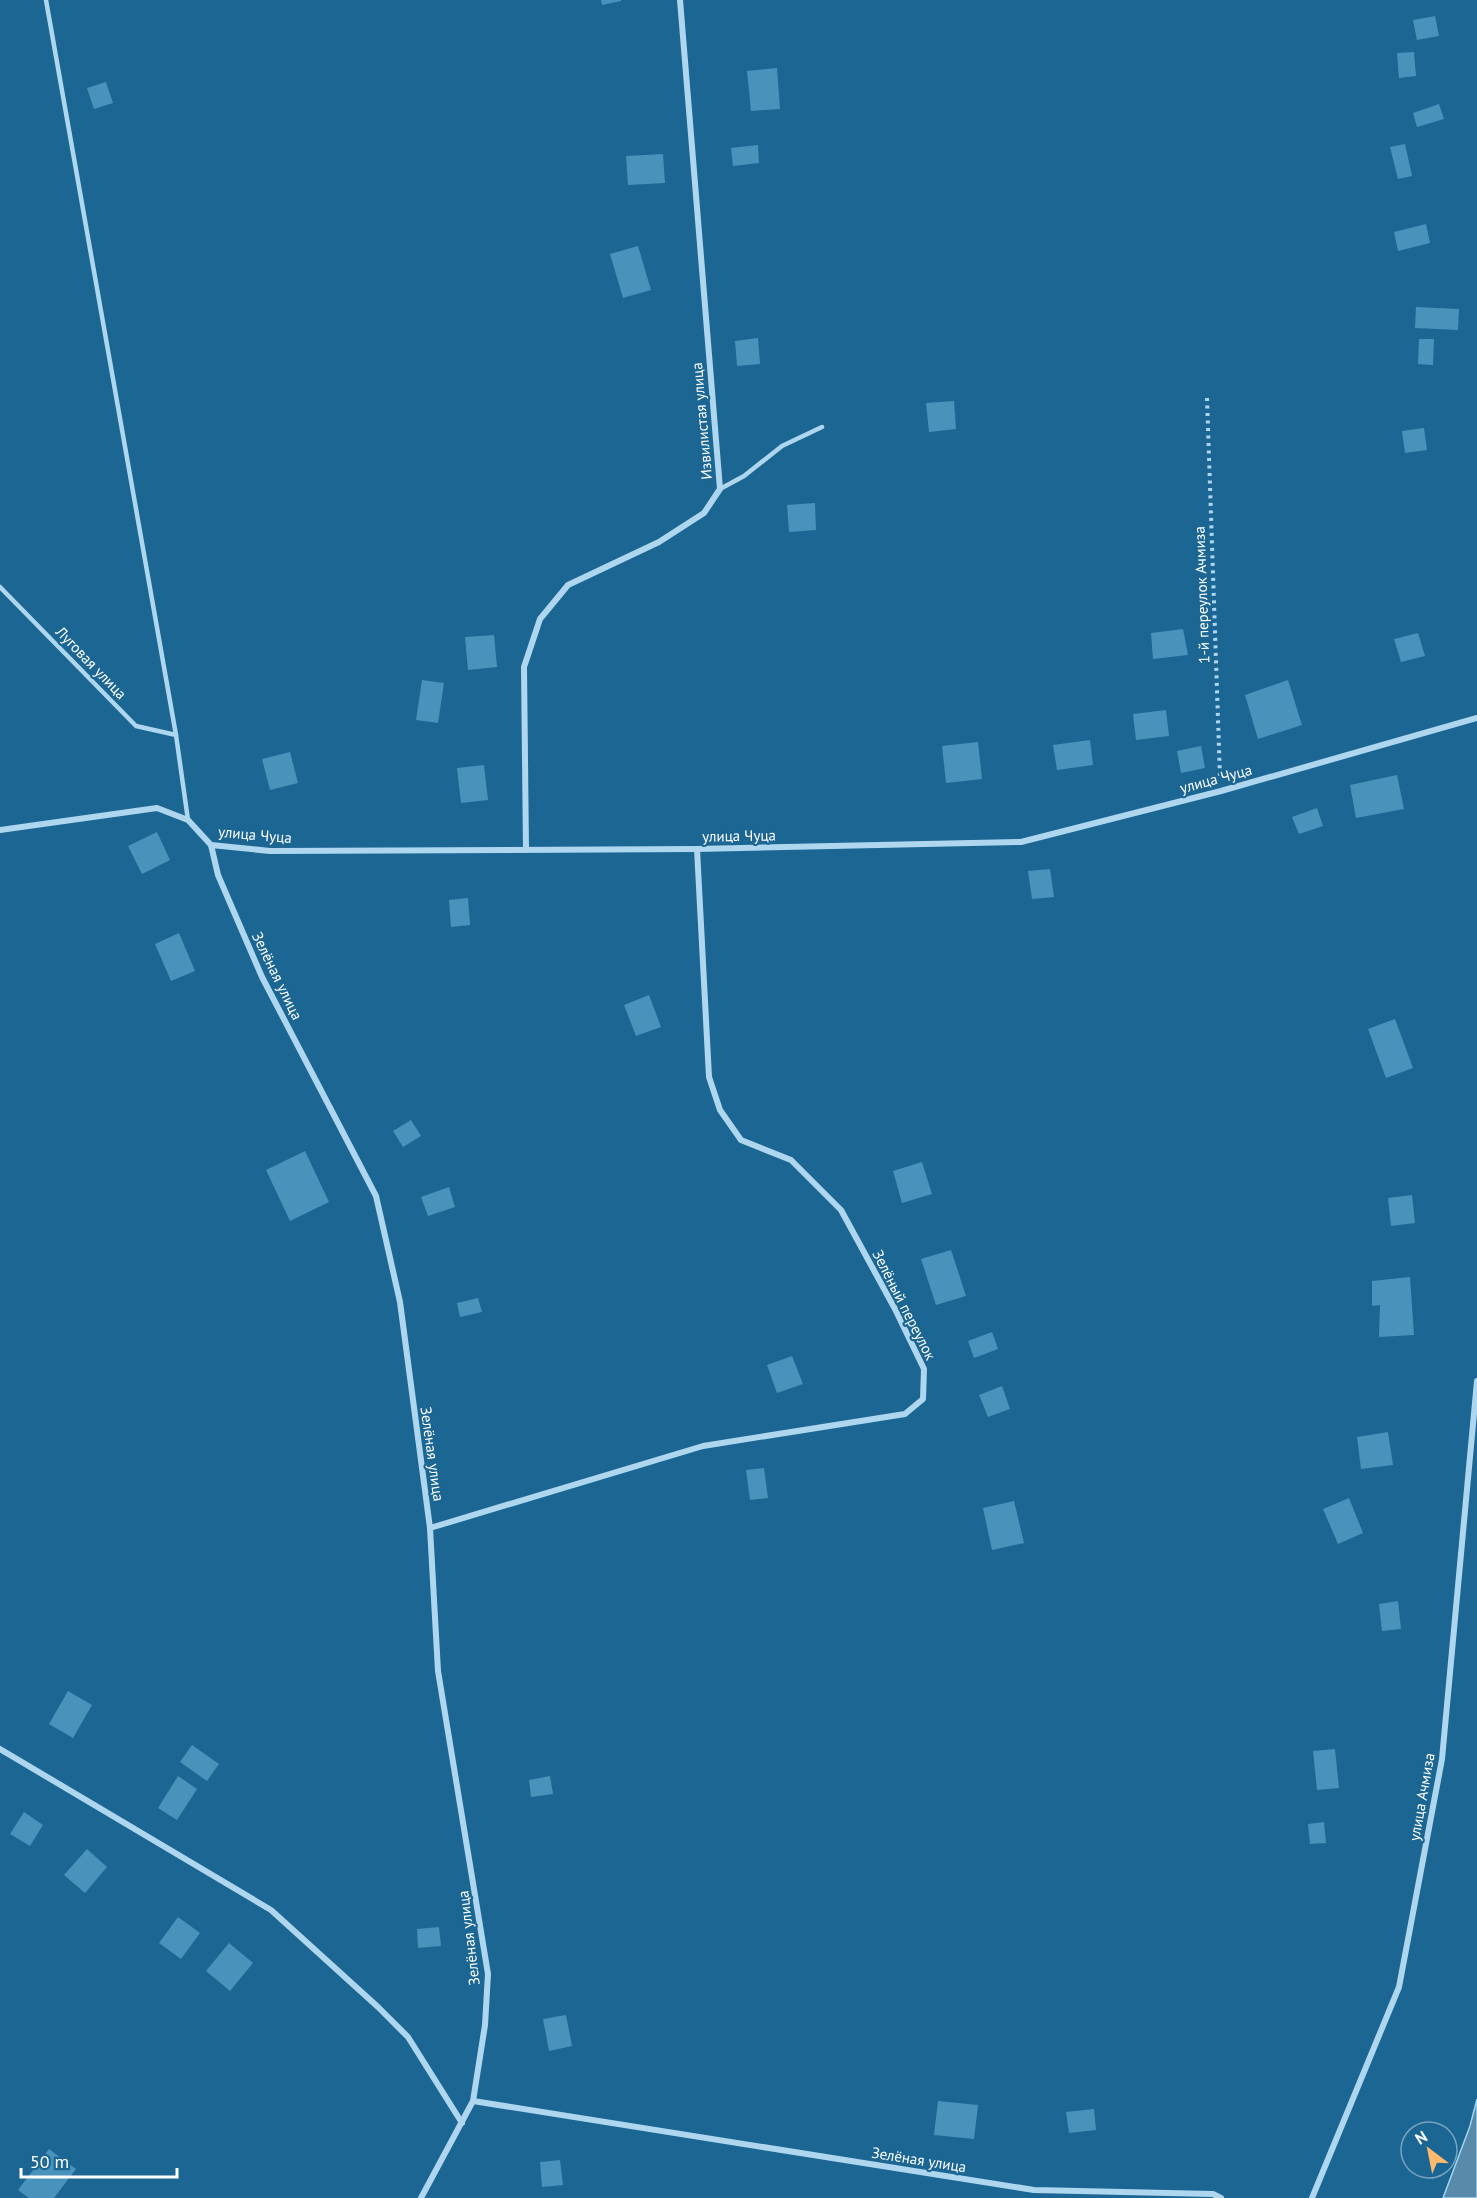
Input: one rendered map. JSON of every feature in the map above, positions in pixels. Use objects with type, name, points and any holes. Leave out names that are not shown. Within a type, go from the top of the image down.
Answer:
[{"type":"street","name":"Извилистая улица","points":[[526,850],[524,667],[540,619],[568,585],[659,542],[704,513],[720,489],[680,0]]},
{"type":"street","name":"улица Чуца","points":[[0,830],[157,808],[188,820],[211,845],[270,851],[697,849],[1021,842],[1221,790],[1477,718]]},
{"type":"street","name":"Зелёная улица","points":[[211,845],[218,875],[262,977],[376,1196],[400,1302],[430,1528],[438,1671],[488,1974],[485,2025],[473,2102],[421,2198]]},
{"type":"street","name":"Зелёный переулок","points":[[430,1528],[703,1446],[905,1413],[923,1399],[924,1369],[895,1309],[841,1210],[791,1160],[741,1140],[720,1110],[709,1077],[697,849]]},
{"type":"street","name":"улица Ачмиза","points":[[1312,2198],[1399,1987],[1442,1758],[1477,1381]]},
{"type":"street","points":[[0,1749],[271,1910],[408,2037],[462,2123]]},
{"type":"street","name":"Зелёная улица","points":[[473,2102],[1034,2190],[1213,2194],[1221,2198]]},
{"type":"lane","points":[[46,0],[176,735],[188,820]]},
{"type":"lane","points":[[720,489],[744,476],[782,446],[822,427]]},
{"type":"lane","name":"Луговая улица","points":[[0,586],[136,726],[176,735]]},
{"type":"path","name":"1-й переулок Ачмиза","points":[[1207,398],[1221,790]]},
{"type":"water","points":[[1477,2099],[1477,2198],[1443,2198],[1450,2180],[1459,2180],[1459,2155]]},
{"type":"building","points":[[601,0],[621,0],[621,1],[602,5]]},
{"type":"building","points":[[1435,16],[1439,36],[1417,40],[1413,20]]},
{"type":"building","points":[[1414,52],[1416,76],[1399,78],[1397,53]]},
{"type":"building","points":[[777,68],[780,109],[751,111],[747,71]]},
{"type":"building","points":[[106,82],[113,103],[94,109],[87,88]]},
{"type":"building","points":[[1439,104],[1444,119],[1417,127],[1413,113]]},
{"type":"building","points":[[1405,144],[1412,176],[1398,179],[1390,147]]},
{"type":"building","points":[[758,145],[759,163],[733,166],[731,148]]},
{"type":"building","points":[[663,154],[665,183],[628,185],[626,156]]},
{"type":"building","points":[[1426,224],[1430,243],[1398,251],[1394,232]]},
{"type":"building","points":[[638,246],[651,290],[623,298],[610,254]]},
{"type":"building","points":[[1416,307],[1459,309],[1458,330],[1415,328]]},
{"type":"building","points":[[758,338],[760,364],[737,366],[735,341]]},
{"type":"building","points":[[1419,339],[1434,339],[1433,365],[1418,364]]},
{"type":"building","points":[[954,401],[956,429],[929,432],[926,403]]},
{"type":"building","points":[[1424,428],[1427,450],[1405,453],[1402,431]]},
{"type":"building","points":[[815,503],[816,530],[789,532],[787,505]]},
{"type":"building","points":[[1183,629],[1188,655],[1153,659],[1151,633]]},
{"type":"building","points":[[1418,633],[1425,656],[1401,662],[1394,639]]},
{"type":"building","points":[[494,635],[497,667],[468,670],[465,637]]},
{"type":"building","points":[[422,680],[444,683],[438,723],[416,720]]},
{"type":"building","points":[[1288,680],[1302,725],[1258,739],[1245,695]]},
{"type":"building","points":[[1166,710],[1169,736],[1136,740],[1133,714]]},
{"type":"building","points":[[1090,740],[1093,765],[1057,770],[1053,745]]},
{"type":"building","points":[[978,742],[982,779],[946,783],[942,746]]},
{"type":"building","points":[[1201,746],[1205,768],[1181,773],[1177,751]]},
{"type":"building","points":[[290,752],[298,783],[270,790],[262,759]]},
{"type":"building","points":[[484,765],[488,800],[461,803],[457,768]]},
{"type":"building","points":[[1397,775],[1404,809],[1356,818],[1350,785]]},
{"type":"building","points":[[1317,808],[1323,826],[1299,834],[1292,817]]},
{"type":"building","points":[[157,832],[170,860],[142,874],[128,846]]},
{"type":"building","points":[[1050,869],[1054,897],[1032,899],[1028,871]]},
{"type":"building","points":[[468,898],[470,925],[451,927],[449,900]]},
{"type":"building","points":[[179,933],[195,971],[171,981],[155,944]]},
{"type":"building","points":[[649,995],[661,1027],[636,1036],[624,1005]]},
{"type":"building","points":[[1395,1019],[1413,1068],[1386,1078],[1368,1029]]},
{"type":"building","points":[[411,1120],[421,1136],[403,1147],[393,1131]]},
{"type":"building","points":[[305,1151],[329,1202],[290,1221],[266,1170]]},
{"type":"building","points":[[922,1162],[932,1194],[902,1203],[893,1171]]},
{"type":"building","points":[[449,1187],[455,1207],[428,1216],[421,1197]]},
{"type":"building","points":[[1412,1195],[1415,1223],[1391,1226],[1388,1198]]},
{"type":"building","points":[[951,1250],[966,1296],[936,1305],[921,1259]]},
{"type":"building","points":[[1410,1277],[1414,1335],[1379,1337],[1380,1305],[1372,1306],[1372,1281]]},
{"type":"building","points":[[478,1298],[482,1312],[460,1317],[457,1303]]},
{"type":"building","points":[[992,1332],[998,1349],[974,1358],[968,1341]]},
{"type":"building","points":[[792,1356],[803,1384],[777,1393],[767,1365]]},
{"type":"building","points":[[1002,1386],[1010,1409],[988,1417],[979,1395]]},
{"type":"building","points":[[1388,1432],[1393,1465],[1361,1469],[1357,1437]]},
{"type":"building","points":[[764,1468],[768,1498],[750,1500],[746,1470]]},
{"type":"building","points":[[1349,1498],[1363,1533],[1338,1544],[1323,1509]]},
{"type":"building","points":[[1014,1501],[1024,1543],[992,1550],[983,1508]]},
{"type":"building","points":[[1398,1601],[1401,1629],[1382,1631],[1379,1604]]},
{"type":"building","points":[[68,1691],[92,1705],[73,1738],[49,1724]]},
{"type":"building","points":[[192,1745],[219,1764],[207,1781],[180,1762]]},
{"type":"building","points":[[1335,1749],[1339,1788],[1317,1790],[1313,1751]]},
{"type":"building","points":[[178,1776],[197,1789],[177,1820],[158,1808]]},
{"type":"building","points":[[550,1776],[553,1794],[531,1797],[529,1780]]},
{"type":"building","points":[[24,1812],[43,1825],[30,1846],[10,1834]]},
{"type":"building","points":[[1324,1822],[1326,1843],[1310,1844],[1308,1824]]},
{"type":"building","points":[[87,1849],[107,1867],[85,1893],[64,1875]]},
{"type":"building","points":[[178,1917],[200,1933],[181,1959],[159,1943]]},
{"type":"building","points":[[439,1927],[441,1946],[418,1948],[417,1929]]},
{"type":"building","points":[[229,1943],[253,1963],[230,1991],[206,1971]]},
{"type":"building","points":[[566,2015],[572,2046],[549,2051],[543,2019]]},
{"type":"building","points":[[938,2101],[978,2105],[974,2139],[934,2135]]},
{"type":"building","points":[[1094,2109],[1096,2130],[1069,2133],[1066,2112]]},
{"type":"building","points":[[49,2149],[76,2169],[54,2198],[29,2198],[18,2190]]},
{"type":"building","points":[[560,2160],[563,2185],[542,2187],[540,2162]]}]
